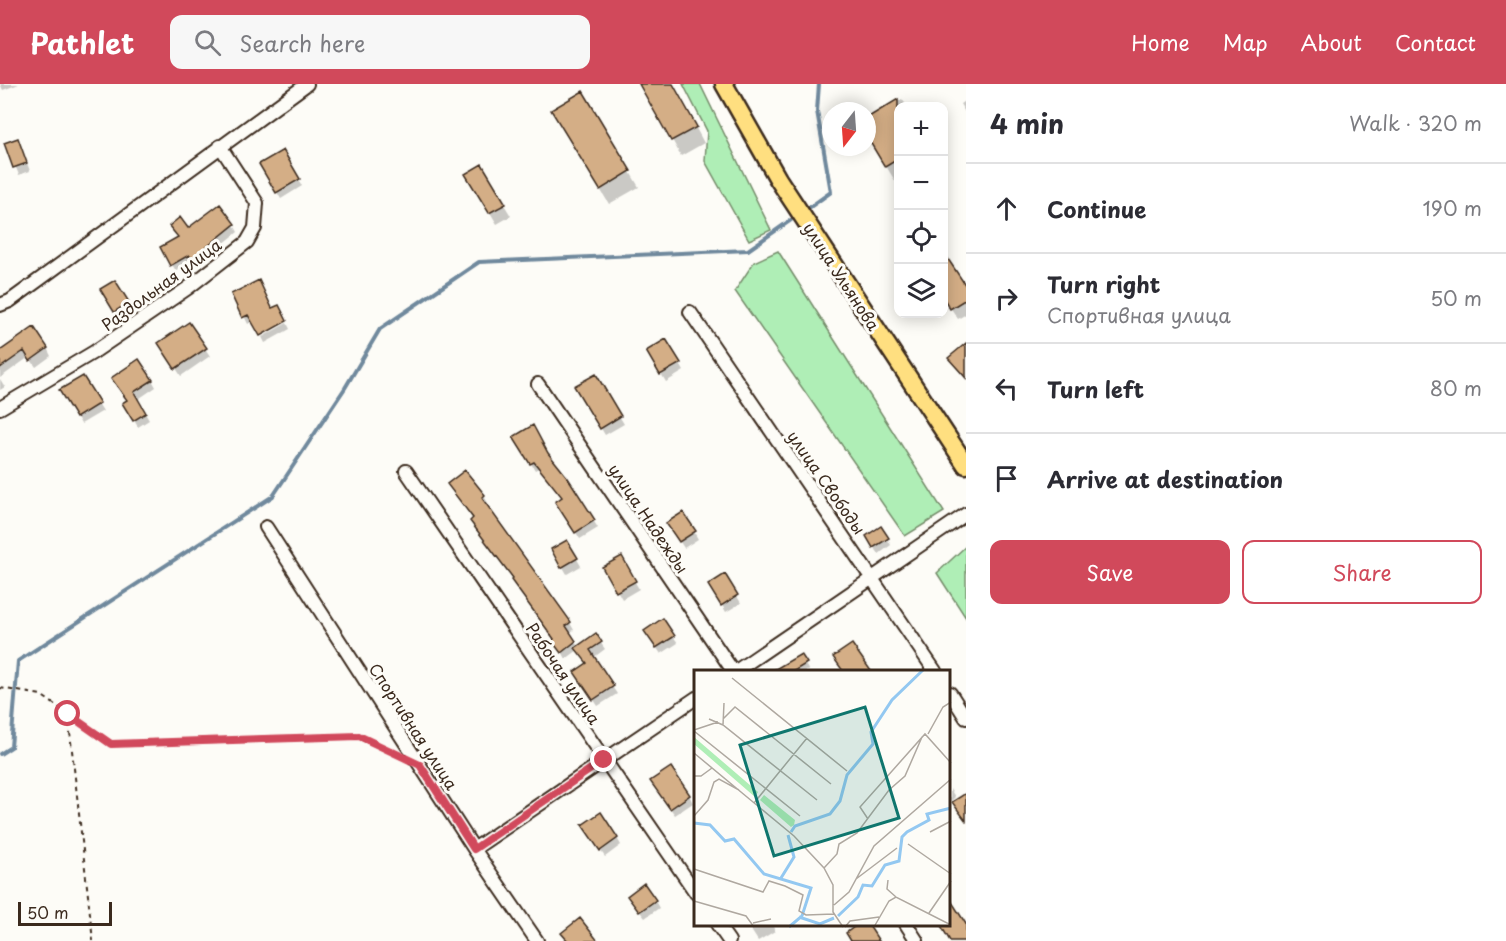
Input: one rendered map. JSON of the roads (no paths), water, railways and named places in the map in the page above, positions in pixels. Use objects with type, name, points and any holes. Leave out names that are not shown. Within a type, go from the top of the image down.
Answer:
[{"type":"main road","name":"улица Ульянова","points":[[724,84],[778,179],[966,465]]},
{"type":"street","points":[[0,305],[10,301],[307,84]]},
{"type":"street","name":"Раздольная улица","points":[[0,408],[94,352],[188,288],[247,242],[255,228],[257,203],[220,146]]},
{"type":"street","name":"улица Свободы","points":[[690,312],[934,670]]},
{"type":"street","name":"улица Надежды","points":[[538,384],[734,670]]},
{"type":"street","name":"Рабочая улица","points":[[406,471],[694,891]]},
{"type":"street","points":[[736,670],[966,514]]},
{"type":"street","name":"Спортивная улица","points":[[266,526],[474,849],[537,941]]},
{"type":"street","points":[[951,695],[966,718]]},
{"type":"street","points":[[474,849],[694,699]]},
{"type":"street","points":[[718,926],[729,941]]},
{"type":"street","points":[[907,926],[917,941]]},
{"type":"waterway","points":[[810,207],[831,192],[817,111],[819,84]]},
{"type":"waterway","points":[[0,754],[11,747],[18,661],[273,496],[345,388],[380,329],[479,262],[748,250],[791,220]]}]
